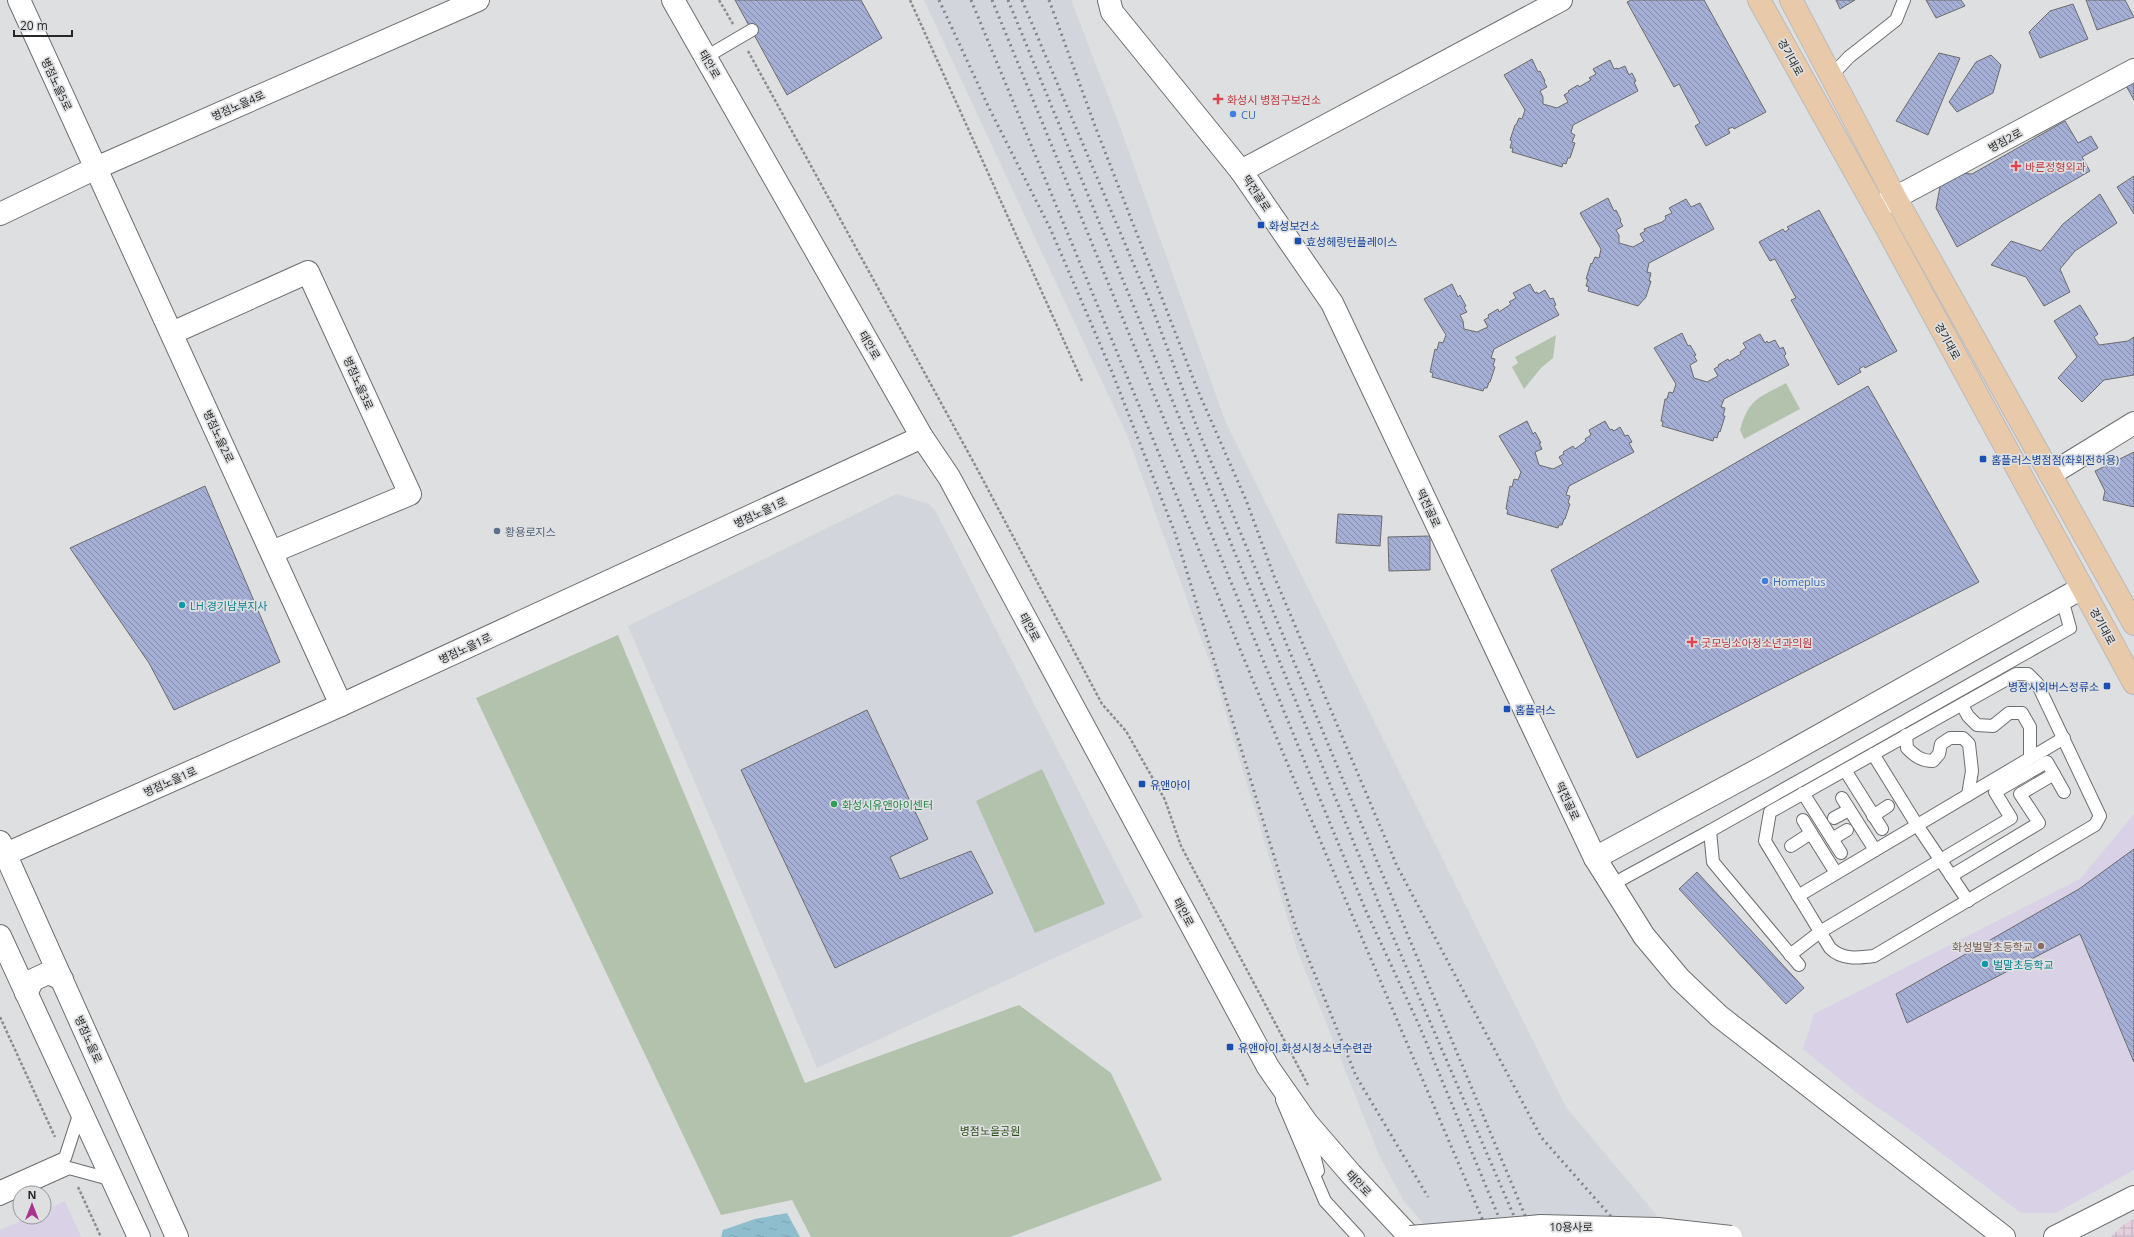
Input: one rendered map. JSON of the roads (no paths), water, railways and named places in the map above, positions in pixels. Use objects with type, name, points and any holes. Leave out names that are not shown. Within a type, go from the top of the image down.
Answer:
[{"type":"main road","name":"경기대로","points":[[1759,0],[1876,208],[2134,683]]},
{"type":"main road","points":[[1791,0],[1895,197],[2134,624]]},
{"type":"street","name":"병점노을5로","points":[[19,0],[96,168]]},
{"type":"street","name":"병점노을4로","points":[[0,214],[96,168],[478,0]]},
{"type":"street","name":"태안로","points":[[673,0],[922,437],[949,477],[1268,1067],[1307,1123],[1351,1174],[1410,1237]]},
{"type":"street","name":"떡전골로","points":[[1109,0],[1112,12],[1241,170],[1335,309],[1595,858],[1644,936],[1680,979],[1719,1016],[2004,1237]]},
{"type":"street","name":"떡전골로","points":[[1241,170],[1561,0]]},
{"type":"street","name":"병점2로","points":[[1876,208],[2134,70]]},
{"type":"street","name":"병점노을2로","points":[[96,168],[341,705]]},
{"type":"street","name":"병점노을3로","points":[[172,333],[308,272],[410,494],[272,552]]},
{"type":"street","points":[[2051,474],[2134,423]]},
{"type":"street","name":"병점노을1로","points":[[3,848],[341,705],[922,437]]},
{"type":"street","points":[[1595,858],[1767,766],[2082,588]]},
{"type":"street","name":"병점노을로","points":[[3,848],[177,1237]]},
{"type":"street","points":[[0,936],[139,1237]]},
{"type":"street","points":[[26,993],[33,980],[48,973],[62,979]]},
{"type":"street","points":[[2055,1237],[2134,1197]]},
{"type":"street","name":"10용사로","points":[[1410,1237],[1541,1226],[1658,1229],[1731,1237]]},
{"type":"lane","points":[[1831,76],[1849,58],[1896,20],[1904,0]]},
{"type":"lane","points":[[706,57],[752,30]]},
{"type":"lane","points":[[1611,885],[1710,831],[2070,628],[2062,599]]},
{"type":"lane","points":[[2028,674],[2030,651]]},
{"type":"lane","points":[[2016,674],[2028,674],[2038,683],[2100,816],[2096,825],[1874,956],[1853,958],[1836,954],[1820,932],[1765,841],[1770,812],[2016,674]]},
{"type":"lane","points":[[1962,705],[1968,716],[1977,725],[1993,726],[2009,713],[2022,713],[2030,727],[2030,757]]},
{"type":"lane","points":[[1906,735],[1907,748],[1915,757],[1925,761],[1933,761],[1938,754],[1941,744],[1950,738],[1963,738],[1969,744],[1972,771],[1968,795]]},
{"type":"lane","points":[[1798,896],[2064,738]]},
{"type":"lane","points":[[1873,754],[1917,825],[1968,900]]},
{"type":"lane","points":[[1790,955],[1820,932],[2011,818],[1996,792],[2047,762],[2064,792]]},
{"type":"lane","points":[[1845,770],[1882,829]]},
{"type":"lane","points":[[1951,876],[2039,823],[2020,794],[2054,774]]},
{"type":"lane","points":[[1803,793],[1841,853]]},
{"type":"lane","points":[[1842,798],[1875,850]]},
{"type":"lane","points":[[1874,816],[1888,806]]},
{"type":"lane","points":[[1834,818],[1849,810]]},
{"type":"lane","points":[[1803,820],[1836,873]]},
{"type":"lane","points":[[1832,839],[1847,830]]},
{"type":"lane","points":[[1710,831],[1713,862],[1799,965]]},
{"type":"lane","points":[[1791,846],[1810,833]]},
{"type":"lane","points":[[1268,1067],[1324,1201],[1358,1237]]},
{"type":"lane","points":[[0,1199],[67,1163],[81,1110]]},
{"type":"lane","points":[[1307,1123],[1324,1201]]},
{"type":"lane","points":[[0,1187],[67,1163],[113,1180]]},
{"type":"water","points":[[787,1213],[800,1237],[721,1237],[723,1230],[755,1219]]},
{"type":"railway","points":[[939,0],[989,108],[1050,228],[1112,372],[1175,533],[1296,928],[1356,1076],[1428,1197]]},
{"type":"railway","points":[[971,0],[1293,777],[1490,1237]]},
{"type":"railway","points":[[992,0],[1366,911],[1419,1025],[1507,1237]]},
{"type":"railway","points":[[1008,0],[1379,904],[1523,1237]]},
{"type":"railway","points":[[1022,0],[1153,310],[1198,430],[1534,1237]]},
{"type":"railway","points":[[1049,0],[1095,126],[1198,391],[1246,500],[1274,576],[1397,866],[1541,1137],[1629,1237]]},
{"type":"place","name":"화성시 병점구보건소","points":[[1218,99]]},
{"type":"place","name":"CU","points":[[1233,114]]},
{"type":"place","name":"바른정형외과","points":[[2016,166]]},
{"type":"place","name":"화성보건소","points":[[1261,225]]},
{"type":"place","name":"효성헤링턴플레이스","points":[[1298,241]]},
{"type":"place","name":"홈플러스병점점(좌회전허용)","points":[[1983,459]]},
{"type":"place","name":"황용로지스","points":[[497,531]]},
{"type":"place","name":"Homeplus","points":[[1765,581]]},
{"type":"place","name":"LH 경기남부지사","points":[[182,605]]},
{"type":"place","name":"굿모닝소아청소년과의원","points":[[1692,642]]},
{"type":"place","name":"병점시외버스정류소","points":[[2107,686]]},
{"type":"place","name":"홈플러스","points":[[1507,709]]},
{"type":"place","name":"유앤아이","points":[[1142,784]]},
{"type":"place","name":"화성시유앤아이센터","points":[[834,804]]},
{"type":"place","name":"화성벌말초등학교","points":[[2041,946]]},
{"type":"place","name":"벌말초등학교","points":[[1985,964]]},
{"type":"place","name":"유앤아이.화성시청소년수련관","points":[[1230,1047]]},
{"type":"park label","name":"병점노을공원","points":[[990,1130]]}]
